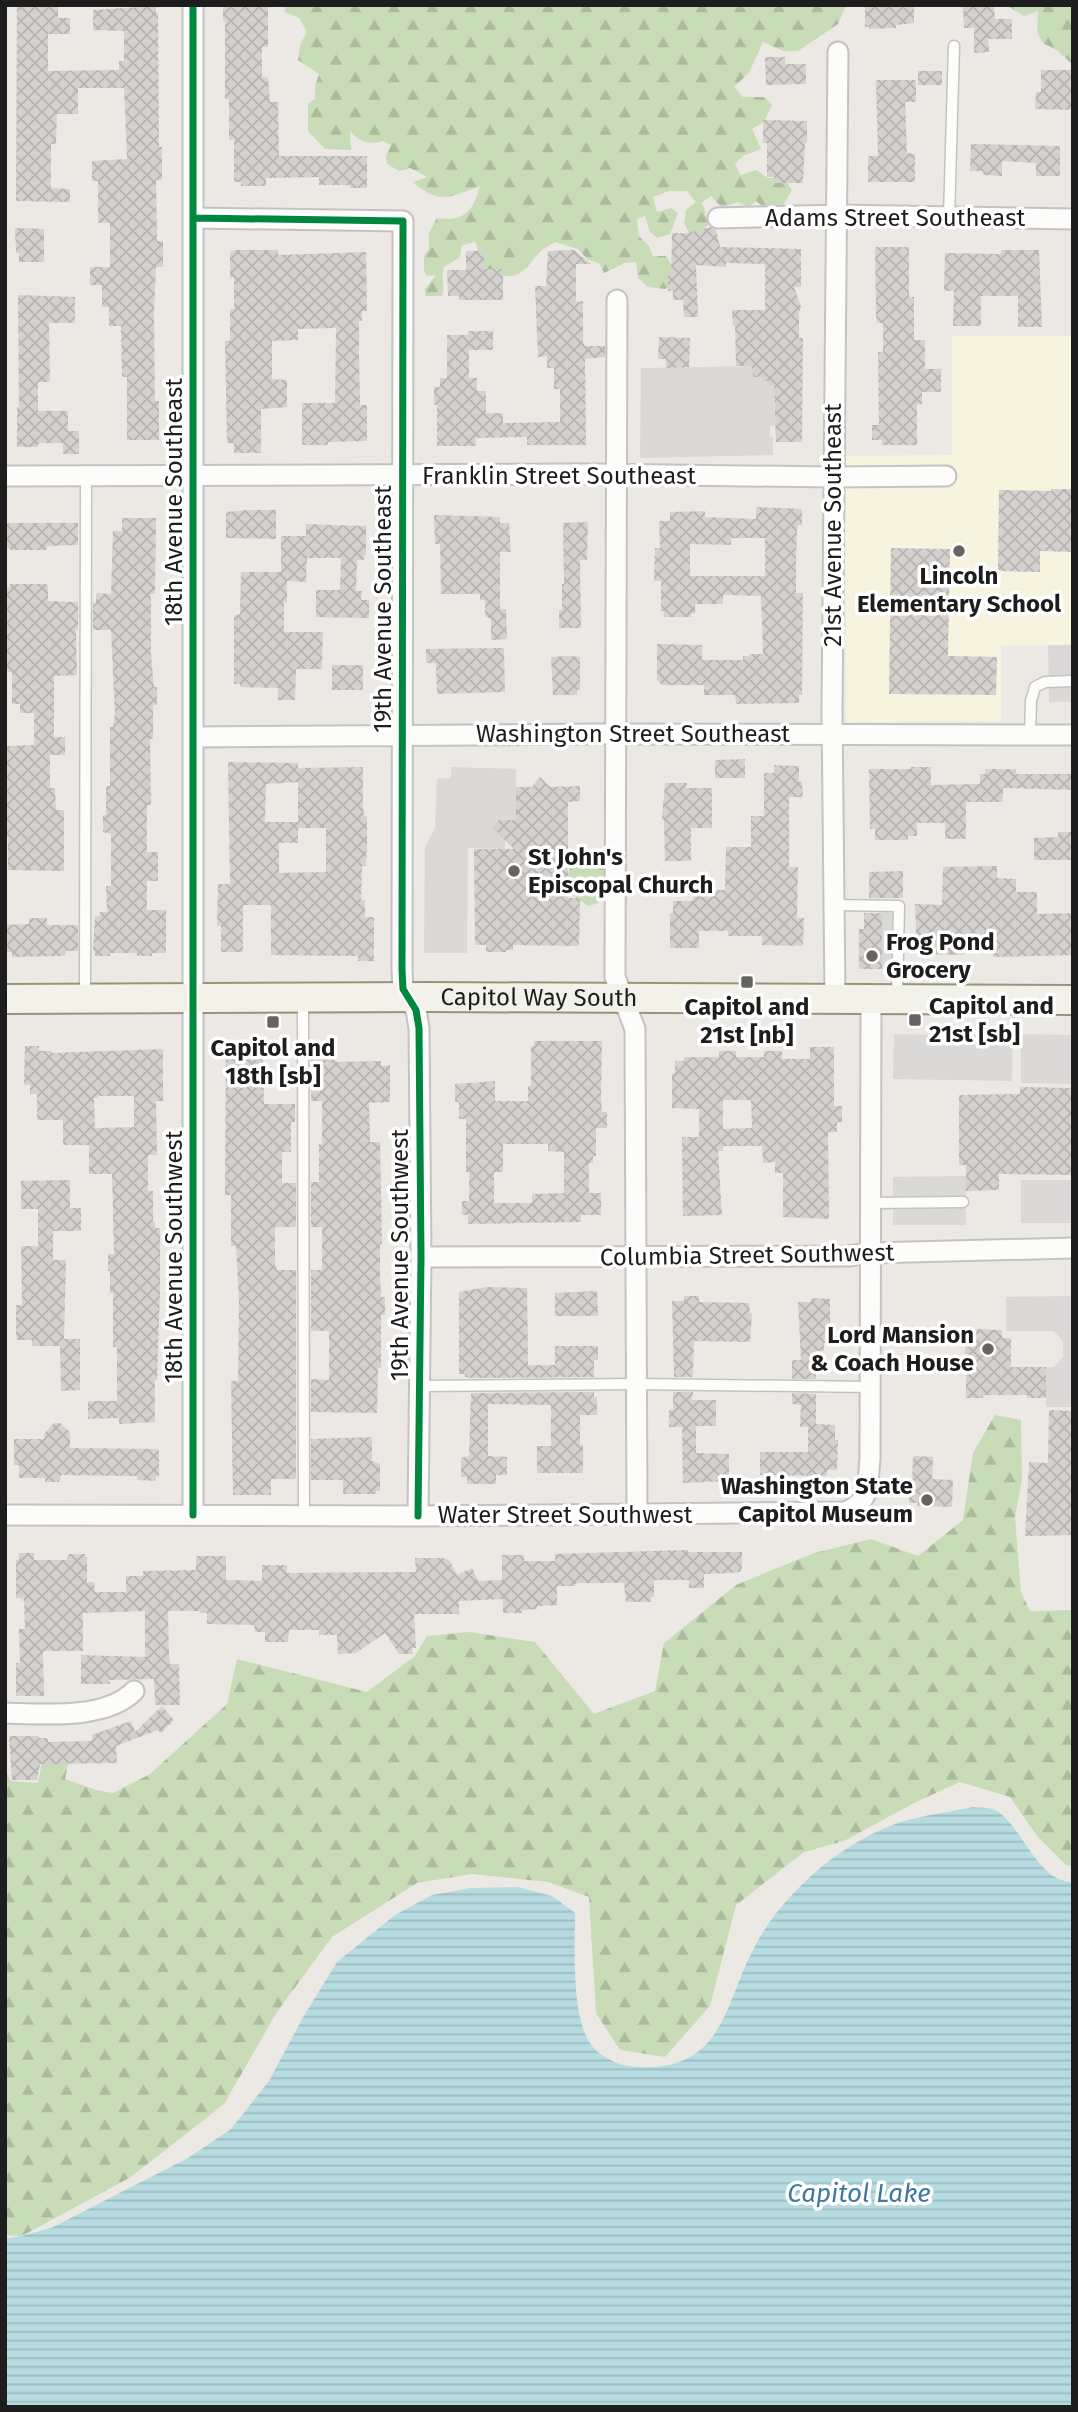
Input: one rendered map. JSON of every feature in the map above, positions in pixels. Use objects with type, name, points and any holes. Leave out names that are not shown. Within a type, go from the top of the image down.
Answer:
[{"type":"main road","name":"Capitol Way South","points":[[5,999],[303,996],[1073,1000]]},
{"type":"street","name":"18th Avenue Southeast","points":[[192,999],[193,5]]},
{"type":"street","name":"21st Avenue Southeast","points":[[835,998],[833,477],[838,52]]},
{"type":"street","name":"Adams Street Southeast","points":[[718,218],[836,215],[1073,219]]},
{"type":"street","name":"19th Avenue Southeast","points":[[194,218],[402,220],[402,970],[403,989],[407,997]]},
{"type":"street","points":[[617,300],[615,969],[635,1029],[637,1514]]},
{"type":"street","name":"Franklin Street Southeast","points":[[5,476],[946,476]]},
{"type":"street","name":"Washington Street Southeast","points":[[194,737],[1073,735]]},
{"type":"street","name":"19th Avenue Southwest","points":[[407,997],[419,1019],[421,1257],[418,1516]]},
{"type":"street","points":[[871,1387],[870,1203],[884,998]]},
{"type":"street","name":"18th Avenue Southwest","points":[[192,999],[193,1515]]},
{"type":"street","name":"Columbia Street Southwest","points":[[421,1257],[848,1256],[870,1253],[1073,1248]]},
{"type":"street","name":"Water Street Southwest","points":[[5,1515],[418,1516],[845,1512],[859,1506],[866,1496],[870,1459],[871,1387]]},
{"type":"street","points":[[5,1713],[59,1714],[92,1710],[114,1705],[134,1691]]},
{"type":"lane","points":[[949,217],[954,46]]},
{"type":"lane","points":[[85,999],[86,475]]},
{"type":"lane","points":[[1030,735],[1031,701],[1035,687],[1045,681],[1073,681]]},
{"type":"lane","points":[[834,905],[899,906],[884,998]]},
{"type":"lane","points":[[303,996],[304,1516]]},
{"type":"lane","points":[[870,1203],[963,1202]]},
{"type":"lane","points":[[420,1386],[635,1384],[871,1387]]},
{"type":"path","points":[[22,1598],[22,1604]]},
{"type":"shaded area","name":"Lincoln Elementary School","points":[[952,336],[1073,336],[1073,645],[1001,646],[1001,721],[846,722],[845,456],[952,455]]},
{"type":"shaded area","points":[[752,366],[753,377],[763,377],[763,381],[774,385],[775,426],[770,426],[773,455],[640,458],[641,368]]},
{"type":"shaded area","points":[[1048,645],[1073,645],[1073,702],[1049,702]]},
{"type":"shaded area","points":[[451,767],[516,769],[516,804],[539,830],[499,820],[493,828],[505,840],[505,849],[468,848],[467,953],[424,953],[425,847],[435,828],[437,778],[451,778]]},
{"type":"shaded area","points":[[882,912],[905,913],[904,969],[882,969]]},
{"type":"shaded area","points":[[894,1034],[1013,1036],[1012,1081],[893,1079]]},
{"type":"shaded area","points":[[1021,1034],[1073,1035],[1073,1084],[1021,1083]]},
{"type":"shaded area","points":[[966,1176],[966,1225],[893,1225],[893,1177]]},
{"type":"shaded area","points":[[1021,1180],[1073,1180],[1073,1223],[1021,1223]]},
{"type":"shaded area","points":[[1073,1296],[1073,1407],[1046,1407],[1046,1367],[1054,1367],[1063,1357],[1063,1342],[1054,1331],[1006,1331],[1006,1297]]},
{"type":"green space","points":[[285,5],[849,5],[838,24],[798,51],[783,51],[763,42],[749,73],[734,87],[743,97],[764,97],[772,105],[764,122],[752,129],[761,149],[743,156],[735,164],[740,175],[756,170],[768,178],[784,178],[792,190],[782,207],[769,211],[756,201],[749,207],[737,202],[722,208],[711,196],[701,203],[708,225],[699,233],[689,233],[684,223],[686,210],[696,202],[687,191],[669,191],[653,197],[657,212],[671,208],[678,213],[670,234],[657,238],[650,232],[645,216],[637,219],[639,236],[649,246],[653,256],[666,256],[672,266],[675,284],[665,289],[648,287],[638,278],[636,262],[625,263],[604,273],[599,263],[588,260],[578,249],[555,242],[519,274],[496,274],[480,263],[475,242],[462,245],[460,257],[444,267],[442,296],[425,296],[425,289],[436,275],[427,276],[424,271],[429,233],[437,218],[455,218],[466,213],[471,208],[480,186],[453,196],[438,197],[422,190],[413,182],[427,177],[410,168],[399,171],[387,164],[386,156],[391,145],[383,141],[365,142],[350,131],[351,150],[325,149],[308,131],[308,104],[315,99],[319,74],[298,60],[300,45],[307,32],[299,18],[285,12]]},
{"type":"green space","points":[[1006,5],[1073,5],[1073,65],[1058,51],[1043,43],[1037,32],[1038,11],[1024,16]]},
{"type":"green space","points":[[577,857],[598,857],[598,861],[604,861],[608,873],[599,903],[588,906],[573,895],[566,885],[570,867]]},
{"type":"green space","points":[[995,1415],[1021,1420],[1022,1479],[1015,1517],[1021,1592],[1030,1611],[1073,1610],[1073,1866],[1066,1865],[1037,1836],[1010,1797],[960,1782],[916,1802],[844,1841],[804,1852],[736,1905],[710,2006],[665,2057],[620,2050],[596,2013],[589,1897],[548,1882],[472,1874],[417,1883],[332,1937],[277,2012],[224,2104],[131,2177],[22,2236],[5,2235],[5,1769],[11,1781],[38,1783],[45,1746],[69,1760],[65,1779],[113,1793],[150,1774],[227,1704],[237,1659],[367,1692],[415,1656],[427,1636],[469,1632],[535,1642],[594,1714],[655,1691],[664,1643],[736,1585],[814,1553],[871,1539],[918,1556],[963,1520],[973,1453]]},
{"type":"water","name":"Capitol Lake","points":[[973,1807],[993,1809],[1005,1817],[1049,1873],[1060,1880],[1073,1882],[1073,2407],[5,2407],[5,2239],[53,2227],[188,2158],[231,2129],[269,2081],[302,2019],[337,1962],[395,1915],[432,1895],[470,1888],[518,1887],[552,1896],[575,1913],[577,1998],[584,2030],[590,2043],[604,2056],[620,2064],[663,2066],[683,2060],[699,2051],[712,2038],[752,1952],[770,1921],[801,1885],[820,1868],[853,1845],[901,1822]]},
{"type":"building","points":[[17,5],[54,5],[58,7],[58,18],[70,18],[70,34],[48,34],[48,71],[119,70],[119,61],[124,61],[124,31],[93,30],[93,10],[156,6],[159,147],[162,147],[162,180],[156,180],[157,241],[163,241],[163,267],[156,267],[154,313],[155,401],[159,401],[159,440],[127,440],[127,377],[122,377],[121,326],[109,326],[109,307],[102,307],[102,285],[90,285],[90,267],[110,267],[110,223],[98,223],[98,181],[92,181],[92,161],[127,159],[124,88],[78,88],[78,114],[57,114],[56,144],[51,144],[51,188],[70,189],[70,202],[16,201]]},
{"type":"building","points":[[223,5],[268,5],[268,47],[262,47],[262,76],[268,78],[270,102],[278,102],[279,156],[367,156],[367,188],[319,185],[319,177],[266,178],[266,186],[241,186],[241,182],[234,182],[234,140],[229,140],[229,99],[225,99]]},
{"type":"building","points":[[865,5],[914,5],[914,23],[896,25],[896,28],[869,29],[865,27]]},
{"type":"building","points":[[963,5],[994,5],[995,19],[1012,19],[1012,39],[988,39],[989,52],[974,53],[974,28],[964,28]]},
{"type":"building","points":[[765,57],[785,57],[785,64],[806,64],[806,84],[766,85]]},
{"type":"building","points":[[1041,70],[1072,70],[1073,110],[1035,109],[1036,92],[1041,92]]},
{"type":"building","points":[[918,71],[942,71],[942,85],[918,85]]},
{"type":"building","points":[[876,80],[916,80],[916,102],[905,102],[907,153],[915,154],[915,182],[868,182],[868,156],[878,156]]},
{"type":"building","points":[[763,120],[807,121],[803,183],[775,183],[774,177],[767,177],[767,143],[763,143]]},
{"type":"building","points":[[971,144],[1060,146],[1060,176],[1036,176],[1036,163],[1002,161],[1002,176],[970,171]]},
{"type":"building","points":[[711,227],[716,230],[720,247],[801,249],[801,287],[794,287],[801,307],[799,338],[803,338],[802,442],[776,442],[774,385],[768,386],[768,381],[763,381],[763,377],[753,377],[752,366],[736,366],[732,310],[765,310],[765,264],[726,263],[726,267],[696,265],[698,317],[684,317],[683,300],[673,300],[673,291],[668,291],[672,233],[687,233]]},
{"type":"building","points":[[15,228],[44,229],[44,262],[19,262]]},
{"type":"building","points":[[875,247],[909,247],[909,297],[914,297],[914,340],[925,340],[925,369],[941,369],[941,392],[922,392],[922,404],[917,404],[917,445],[882,445],[882,440],[872,440],[872,425],[879,425],[878,352],[883,352],[883,323],[877,323],[876,315]]},
{"type":"building","points":[[278,250],[278,255],[366,252],[367,311],[362,311],[362,321],[359,321],[359,353],[360,405],[367,405],[367,441],[302,445],[302,403],[335,403],[336,328],[298,329],[298,340],[272,341],[272,379],[287,380],[287,407],[261,409],[261,453],[234,453],[234,443],[227,443],[225,341],[230,341],[230,309],[234,309],[234,278],[230,278],[230,252]]},
{"type":"building","points":[[574,250],[591,264],[576,264],[576,302],[583,301],[583,342],[585,346],[605,346],[605,357],[585,359],[586,445],[527,445],[527,437],[476,438],[476,446],[437,446],[434,387],[440,387],[440,378],[447,378],[447,335],[468,335],[468,331],[493,331],[493,350],[469,350],[469,378],[477,378],[477,391],[486,391],[486,413],[503,413],[503,423],[560,422],[560,389],[554,389],[554,368],[547,368],[547,356],[538,357],[535,286],[546,286],[548,251]]},
{"type":"building","points":[[1001,250],[1039,250],[1042,327],[1018,327],[1018,296],[981,296],[981,326],[953,326],[954,291],[944,291],[945,253],[1001,254]]},
{"type":"building","points":[[466,251],[484,251],[484,269],[503,269],[503,300],[459,300],[459,296],[448,296],[447,270],[466,270]]},
{"type":"building","points":[[18,295],[75,297],[75,323],[49,323],[50,382],[38,382],[38,411],[68,411],[68,431],[79,431],[79,454],[63,454],[63,443],[17,447]]},
{"type":"building","points":[[659,337],[690,338],[689,367],[666,368],[666,359],[658,359]]},
{"type":"building","points":[[1073,489],[1073,552],[1040,551],[1040,572],[998,571],[999,490]]},
{"type":"building","points":[[756,507],[802,509],[802,525],[798,525],[797,529],[796,558],[796,593],[803,593],[802,695],[799,695],[799,703],[736,704],[735,695],[704,695],[704,685],[662,685],[657,680],[657,644],[702,645],[702,660],[743,660],[743,656],[749,654],[763,654],[761,596],[723,595],[723,604],[695,604],[695,613],[691,614],[691,617],[664,617],[664,611],[661,611],[661,581],[654,581],[655,548],[660,548],[659,521],[670,521],[670,512],[705,511],[705,517],[756,519]],"holes":[[[731,538],[765,538],[765,576],[690,576],[690,544],[731,545]]]},
{"type":"building","points":[[276,510],[276,539],[226,538],[226,512]]},
{"type":"building","points":[[434,515],[500,517],[500,523],[509,523],[511,552],[500,552],[500,609],[506,609],[507,639],[491,640],[491,619],[485,616],[485,600],[480,600],[480,594],[441,594],[440,544],[435,544]]},
{"type":"building","points":[[122,518],[156,518],[155,594],[151,594],[151,655],[154,687],[157,687],[157,705],[153,705],[153,739],[150,739],[151,805],[147,805],[147,852],[158,852],[158,881],[147,881],[147,910],[166,910],[166,953],[152,953],[152,956],[110,953],[110,956],[95,956],[93,951],[95,916],[100,916],[100,912],[107,912],[106,886],[111,886],[111,834],[103,832],[103,815],[106,815],[106,786],[110,786],[110,727],[113,727],[115,714],[111,630],[93,630],[93,603],[96,603],[96,593],[111,594],[113,531],[122,531]]},
{"type":"building","points":[[588,522],[587,560],[580,560],[581,628],[559,628],[564,584],[563,523]]},
{"type":"building","points":[[78,523],[78,545],[47,546],[47,550],[10,550],[5,548],[5,524]]},
{"type":"building","points":[[306,524],[366,526],[366,555],[364,560],[357,560],[356,591],[362,591],[361,600],[369,600],[369,618],[316,617],[316,590],[340,590],[341,558],[307,558],[306,582],[287,581],[284,632],[323,632],[322,669],[296,669],[295,700],[278,700],[278,688],[240,687],[240,684],[234,684],[234,616],[240,614],[241,572],[281,572],[281,536],[306,536]]},
{"type":"building","points":[[891,548],[950,549],[948,656],[997,657],[996,695],[889,694]]},
{"type":"building","points":[[10,584],[46,584],[48,601],[78,602],[77,675],[54,676],[54,737],[65,737],[65,755],[50,755],[50,788],[55,788],[56,810],[64,810],[64,871],[8,870],[8,837],[5,837],[5,746],[34,745],[34,713],[20,713],[20,704],[12,704],[12,672],[7,669],[5,628],[5,587],[10,587]]},
{"type":"building","points":[[504,648],[505,692],[437,694],[436,663],[426,663],[426,649]]},
{"type":"building","points":[[551,657],[580,657],[580,690],[577,690],[577,695],[553,695]]},
{"type":"building","points":[[332,665],[363,665],[363,690],[332,690]]},
{"type":"building","points":[[745,759],[745,778],[715,778],[715,760]]},
{"type":"building","points":[[228,762],[298,763],[298,768],[363,767],[367,842],[366,866],[362,866],[361,900],[365,900],[365,917],[374,917],[374,961],[358,961],[358,956],[271,955],[271,905],[243,905],[243,952],[221,952],[221,926],[217,926],[218,884],[230,884]],"holes":[[[298,782],[298,822],[265,822],[266,784]],[[298,828],[326,828],[326,872],[279,873],[279,843],[298,843]]]},
{"type":"building","points":[[774,765],[799,766],[799,782],[802,782],[803,797],[789,797],[789,867],[798,867],[797,918],[804,918],[803,946],[762,945],[762,936],[728,936],[728,931],[699,931],[699,948],[670,948],[670,913],[673,913],[673,901],[693,901],[693,890],[725,890],[726,847],[751,847],[751,816],[764,816],[764,773],[774,773]]},
{"type":"building","points":[[931,767],[931,785],[980,784],[980,774],[985,774],[985,769],[1016,769],[1016,774],[1073,774],[1073,790],[1003,788],[1003,802],[966,802],[966,839],[945,839],[945,823],[917,823],[917,836],[908,836],[908,840],[875,840],[875,829],[870,829],[869,769]]},
{"type":"building","name":"St John's Episcopal Church","points":[[540,777],[550,787],[580,786],[580,801],[568,802],[568,898],[580,898],[579,946],[513,945],[513,950],[506,952],[486,952],[486,945],[475,945],[474,849],[514,849],[492,827],[499,820],[516,820],[516,787],[532,787]]},
{"type":"building","points":[[665,783],[687,783],[686,788],[712,788],[712,828],[691,828],[691,861],[665,861],[662,819]]},
{"type":"building","points":[[1058,832],[1073,832],[1073,860],[1034,860],[1034,838],[1058,837]]},
{"type":"building","points":[[997,866],[997,878],[1016,879],[1016,892],[1037,892],[1037,914],[1073,913],[1073,955],[993,957],[993,949],[963,949],[963,955],[917,954],[915,904],[942,905],[943,867]]},
{"type":"building","points":[[903,871],[903,898],[869,898],[869,872]]},
{"type":"building","points":[[864,913],[882,913],[882,969],[859,969],[859,929],[864,929]]},
{"type":"building","points":[[29,918],[47,918],[47,925],[78,925],[78,951],[66,951],[66,955],[61,956],[12,957],[12,952],[5,952],[5,925],[29,924]]},
{"type":"building","points":[[534,1041],[602,1041],[601,1100],[602,1112],[607,1112],[607,1128],[596,1128],[596,1156],[593,1156],[593,1163],[589,1163],[589,1193],[601,1193],[601,1215],[581,1215],[581,1222],[468,1224],[468,1215],[462,1215],[462,1201],[469,1201],[466,1119],[459,1119],[455,1084],[495,1081],[495,1101],[528,1101],[528,1086],[531,1086],[531,1046],[534,1046]],"holes":[[[503,1144],[548,1144],[548,1151],[564,1152],[564,1193],[532,1194],[532,1203],[494,1203],[494,1172],[503,1172]]]},
{"type":"building","points":[[25,1046],[39,1046],[39,1051],[52,1053],[163,1049],[163,1101],[156,1101],[157,1155],[148,1155],[148,1191],[153,1191],[153,1222],[155,1228],[160,1228],[155,1422],[119,1424],[119,1418],[88,1419],[88,1401],[117,1401],[117,1347],[113,1347],[113,1293],[110,1293],[108,1271],[108,1254],[114,1254],[112,1174],[89,1174],[89,1145],[63,1145],[63,1120],[37,1120],[37,1094],[30,1094],[30,1085],[24,1085]],"holes":[[[134,1096],[134,1127],[95,1128],[94,1098]]]},
{"type":"building","points":[[810,1047],[834,1047],[834,1106],[842,1106],[842,1122],[837,1122],[837,1132],[828,1132],[829,1219],[783,1217],[783,1173],[775,1173],[775,1162],[763,1163],[762,1146],[723,1146],[723,1151],[718,1151],[722,1215],[683,1216],[682,1137],[699,1137],[699,1109],[672,1108],[672,1073],[675,1073],[675,1061],[684,1061],[684,1057],[719,1057],[719,1051],[736,1051],[736,1057],[764,1057],[764,1051],[782,1051],[782,1059],[810,1059]],"holes":[[[723,1100],[751,1100],[752,1128],[723,1129]]]},
{"type":"building","points":[[254,1048],[254,1058],[263,1057],[264,1104],[295,1104],[295,1122],[291,1122],[291,1152],[282,1152],[282,1183],[296,1183],[296,1227],[275,1227],[275,1266],[277,1270],[296,1270],[296,1479],[271,1479],[271,1495],[233,1495],[231,1381],[238,1381],[239,1301],[236,1246],[231,1246],[231,1195],[225,1195],[226,1049]]},
{"type":"building","points":[[311,1055],[335,1055],[335,1062],[381,1061],[381,1066],[390,1065],[390,1102],[369,1103],[370,1142],[380,1142],[380,1275],[381,1297],[385,1297],[385,1315],[381,1315],[381,1368],[378,1368],[377,1413],[311,1412],[311,1379],[329,1380],[329,1331],[311,1331],[311,1270],[322,1270],[322,1227],[311,1227],[311,1182],[319,1182],[322,1101],[311,1101]]},
{"type":"building","points":[[1020,1087],[1073,1088],[1073,1175],[999,1174],[999,1190],[966,1191],[966,1165],[959,1165],[959,1095],[1020,1094]]},
{"type":"building","points":[[70,1180],[70,1208],[81,1208],[81,1231],[53,1231],[53,1260],[66,1260],[64,1339],[80,1339],[80,1390],[61,1391],[60,1346],[32,1346],[32,1340],[17,1340],[16,1305],[22,1305],[21,1246],[38,1246],[38,1209],[21,1209],[21,1181]]},
{"type":"building","points":[[486,1287],[527,1288],[528,1365],[555,1365],[555,1346],[598,1346],[598,1360],[594,1360],[594,1377],[471,1378],[459,1374],[459,1292]]},
{"type":"building","points":[[597,1291],[598,1316],[555,1316],[555,1293]]},
{"type":"building","points":[[684,1296],[699,1296],[699,1302],[749,1303],[752,1313],[750,1342],[694,1341],[693,1377],[674,1377],[672,1301],[684,1301]]},
{"type":"building","points":[[811,1298],[830,1299],[830,1343],[824,1343],[824,1351],[816,1351],[816,1379],[792,1379],[792,1360],[801,1360],[798,1302],[811,1302]]},
{"type":"building","name":"Lord Mansion & Coach House","points":[[975,1329],[1002,1330],[1002,1338],[1011,1338],[1011,1367],[1046,1367],[1046,1398],[983,1395],[983,1398],[966,1398],[966,1374],[963,1374],[966,1338],[975,1338]]},
{"type":"building","points":[[594,1392],[594,1397],[597,1397],[597,1415],[580,1415],[583,1473],[537,1473],[537,1446],[551,1446],[551,1405],[488,1404],[488,1456],[507,1457],[507,1475],[496,1475],[496,1484],[467,1484],[467,1477],[461,1477],[461,1458],[469,1456],[471,1393]]},
{"type":"building","points":[[673,1392],[693,1392],[692,1400],[716,1400],[716,1426],[696,1426],[696,1453],[729,1454],[729,1481],[683,1483],[682,1427],[669,1427]]},
{"type":"building","points":[[792,1393],[816,1394],[816,1424],[835,1425],[835,1440],[838,1440],[837,1470],[827,1470],[827,1476],[760,1475],[760,1452],[808,1452],[808,1427],[800,1427],[801,1405],[792,1404]]},
{"type":"building","points":[[1049,1410],[1073,1411],[1073,1535],[1025,1536],[1029,1462],[1048,1463]]},
{"type":"building","points":[[54,1423],[60,1423],[70,1432],[70,1448],[159,1449],[159,1476],[156,1476],[156,1481],[137,1480],[137,1476],[61,1475],[59,1482],[45,1482],[45,1478],[19,1478],[19,1465],[14,1465],[14,1439],[44,1439],[44,1434]]},
{"type":"building","points":[[372,1437],[372,1461],[380,1464],[380,1491],[376,1491],[376,1494],[343,1494],[343,1480],[311,1480],[311,1439]]},
{"type":"building","points":[[913,1456],[933,1457],[932,1479],[953,1480],[952,1507],[917,1506],[918,1503],[909,1503]]},
{"type":"building","points":[[688,1550],[742,1552],[742,1568],[740,1572],[704,1574],[704,1588],[689,1588],[689,1580],[654,1580],[654,1597],[651,1597],[651,1602],[626,1602],[624,1583],[557,1586],[557,1605],[537,1606],[537,1609],[522,1610],[522,1613],[503,1613],[503,1599],[459,1601],[459,1614],[414,1614],[416,1648],[412,1648],[413,1654],[399,1654],[385,1633],[356,1653],[338,1654],[337,1635],[319,1635],[319,1630],[289,1630],[288,1642],[265,1642],[265,1632],[255,1632],[254,1625],[207,1624],[207,1613],[168,1611],[170,1664],[179,1664],[180,1705],[155,1705],[154,1679],[81,1684],[81,1655],[145,1657],[145,1611],[83,1613],[83,1651],[43,1651],[44,1696],[16,1696],[16,1663],[20,1663],[19,1629],[25,1629],[24,1598],[16,1598],[16,1560],[19,1560],[19,1553],[34,1553],[34,1560],[66,1560],[69,1554],[85,1554],[87,1582],[94,1582],[95,1592],[126,1592],[126,1576],[143,1576],[143,1571],[196,1570],[196,1556],[226,1556],[226,1580],[262,1581],[262,1565],[287,1565],[287,1573],[416,1572],[415,1558],[443,1558],[450,1561],[457,1575],[472,1568],[478,1581],[502,1580],[502,1555],[524,1555],[524,1561],[555,1561],[555,1554]]},
{"type":"building","points":[[162,1706],[174,1720],[161,1733],[158,1730],[116,1746],[117,1763],[40,1764],[37,1780],[12,1780],[9,1736],[39,1736],[48,1738],[48,1742],[92,1741],[92,1735],[131,1721],[135,1732]]},
{"type":"cycle path","points":[[193,5],[193,1515]]},
{"type":"cycle path","points":[[194,218],[403,221],[402,970],[403,989],[416,1010],[419,1028],[421,1257],[418,1516]]},
{"type":"place","name":"Lincoln Elementary School","points":[[959,551]]},
{"type":"place","name":"St John's Episcopal Church","points":[[514,871]]},
{"type":"place","name":"Frog Pond Grocery","points":[[872,956]]},
{"type":"place","name":"Capitol and 21st [nb]","points":[[747,982]]},
{"type":"place","name":"Capitol and 21st [sb]","points":[[915,1020]]},
{"type":"place","name":"Capitol and 18th [sb]","points":[[273,1022]]},
{"type":"place","name":"Lord Mansion & Coach House","points":[[988,1349]]},
{"type":"place","name":"Washington State Capitol Museum","points":[[927,1500]]}]
